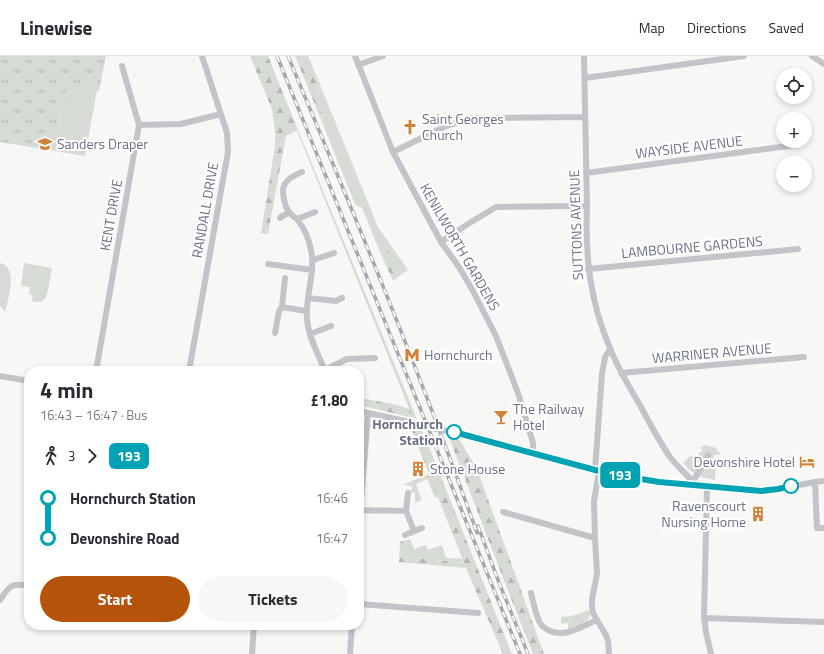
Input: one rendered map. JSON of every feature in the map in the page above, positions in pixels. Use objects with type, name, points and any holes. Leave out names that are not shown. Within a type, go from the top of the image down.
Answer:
[{"type":"street","name":"RANDALL DRIVE","points":[[190,366],[228,152],[227,133],[202,56]]},
{"type":"street","name":"KENILWORTH GARDENS","points":[[355,56],[393,152],[441,242],[463,274],[496,336],[518,393],[533,443],[533,453]]},
{"type":"street","points":[[358,65],[383,56]]},
{"type":"street","name":"SUTTONS AVENUE","points":[[584,56],[588,269],[597,312],[610,349],[621,373],[670,457],[693,483]]},
{"type":"street","points":[[585,78],[744,56]]},
{"type":"street","points":[[812,56],[824,64]]},
{"type":"street","name":"KENT DRIVE","points":[[97,366],[139,125],[122,66]]},
{"type":"street","points":[[139,125],[181,124],[221,114]]},
{"type":"street","points":[[393,152],[446,126],[473,118],[585,117]]},
{"type":"street","name":"WAYSIDE AVENUE","points":[[586,173],[776,148]]},
{"type":"street","points":[[302,172],[289,178],[283,189],[284,198],[290,213],[303,229],[308,240],[313,260],[306,311],[310,334],[323,366]]},
{"type":"street","points":[[441,242],[496,207],[587,206]]},
{"type":"street","points":[[296,219],[315,212]]},
{"type":"street","points":[[280,218],[290,213]]},
{"type":"street","name":"LAMBOURNE GARDENS","points":[[588,269],[798,249]]},
{"type":"street","points":[[313,260],[334,253]]},
{"type":"street","points":[[268,264],[312,270]]},
{"type":"street","points":[[275,333],[279,311],[282,307],[285,278]]},
{"type":"street","points":[[308,298],[336,301],[342,298]]},
{"type":"street","points":[[282,307],[306,311]]},
{"type":"street","points":[[310,334],[331,326]]},
{"type":"street","points":[[609,654],[606,635],[593,613],[592,599],[597,574],[594,501],[602,374],[605,357],[610,349]]},
{"type":"street","name":"WARRINER AVENUE","points":[[621,373],[804,357]]},
{"type":"street","points":[[333,366],[346,359],[375,358]]},
{"type":"street","points":[[0,376],[24,380]]},
{"type":"street","points":[[364,412],[454,432],[597,471],[635,478],[761,491],[824,481]]},
{"type":"street","points":[[364,462],[368,413]]},
{"type":"street","points":[[693,483],[708,455]]},
{"type":"street","points":[[815,482],[817,528],[824,528]]},
{"type":"street","points":[[707,486],[704,618],[711,654]]},
{"type":"street","points":[[408,493],[406,511],[414,531]]},
{"type":"street","points":[[364,510],[406,511]]},
{"type":"street","points":[[502,512],[595,538]]},
{"type":"street","points":[[405,535],[422,528]]},
{"type":"street","points":[[0,600],[6,591],[15,584],[24,585]]},
{"type":"street","points":[[531,593],[540,624],[551,632],[559,634],[566,633],[597,620]]},
{"type":"street","points":[[364,604],[478,613]]},
{"type":"street","points":[[704,618],[824,622]]},
{"type":"street","points":[[252,654],[254,630]]},
{"type":"street","points":[[350,654],[352,630]]},
{"type":"green space","points":[[0,56],[106,56],[99,91],[67,85],[55,151],[0,142]]},
{"type":"green space","points":[[250,56],[268,56],[298,130],[286,136],[268,234],[261,233],[275,146],[275,131],[272,109]]},
{"type":"green space","points":[[295,56],[308,56],[314,70],[323,115],[320,117]]},
{"type":"green space","points":[[314,70],[378,227],[408,270],[402,274],[385,247],[380,252],[362,208],[354,202],[320,117],[323,116]]},
{"type":"green space","points":[[67,84],[97,90],[85,156],[55,151]]},
{"type":"green space","points":[[298,130],[417,419],[413,418],[297,131]]},
{"type":"green space","points":[[385,246],[402,274],[393,281],[380,252]]},
{"type":"green space","points":[[0,263],[6,266],[11,277],[10,292],[5,312],[0,305]]},
{"type":"green space","points":[[24,263],[52,268],[47,294],[43,301],[32,301],[33,295],[29,294],[30,287],[21,286]]},
{"type":"green space","points":[[364,399],[393,404],[410,409],[413,418],[364,406]]},
{"type":"green space","points":[[411,424],[421,427],[512,654],[503,654],[466,568],[399,562],[400,542],[403,541],[403,557],[464,563],[410,426]]},
{"type":"green space","points":[[448,435],[458,437],[477,469],[544,654],[533,654]]},
{"type":"green space","points":[[705,445],[716,448],[721,455],[714,455],[714,466],[716,467],[715,480],[697,475],[683,463],[691,455],[694,458],[703,450],[700,448]]},
{"type":"green space","points":[[429,474],[438,497],[435,498],[427,479],[416,484],[422,500],[415,503],[415,493],[411,492],[412,486],[403,485]]},
{"type":"green space","points":[[410,539],[414,549],[426,545],[428,550],[442,545],[446,558],[462,559],[464,563],[403,557],[403,541]]},
{"type":"green space","points":[[589,610],[589,618],[580,625],[568,629],[568,623],[561,624],[561,617],[572,616]]},
{"type":"railway","points":[[277,56],[520,654]]},
{"type":"railway","points":[[288,56],[410,353],[477,533]]},
{"type":"railway","points":[[478,526],[528,654]]},
{"type":"bus line","name":"193","points":[[454,432],[599,471],[659,482],[761,491],[791,486]]},
{"type":"place","name":"Saint Georges Church","points":[[410,127]]},
{"type":"place","name":"Sanders Draper","points":[[45,144]]},
{"type":"place","name":"Hornchurch","points":[[412,355]]},
{"type":"place","name":"The Railway Hotel","points":[[501,417]]},
{"type":"place","name":"Hornchurch Station","points":[[454,432]]},
{"type":"place","name":"Devonshire Hotel","points":[[807,462]]},
{"type":"place","name":"Stone House","points":[[418,469]]},
{"type":"place","name":"Ravenscourt Nursing Home","points":[[758,514]]}]
